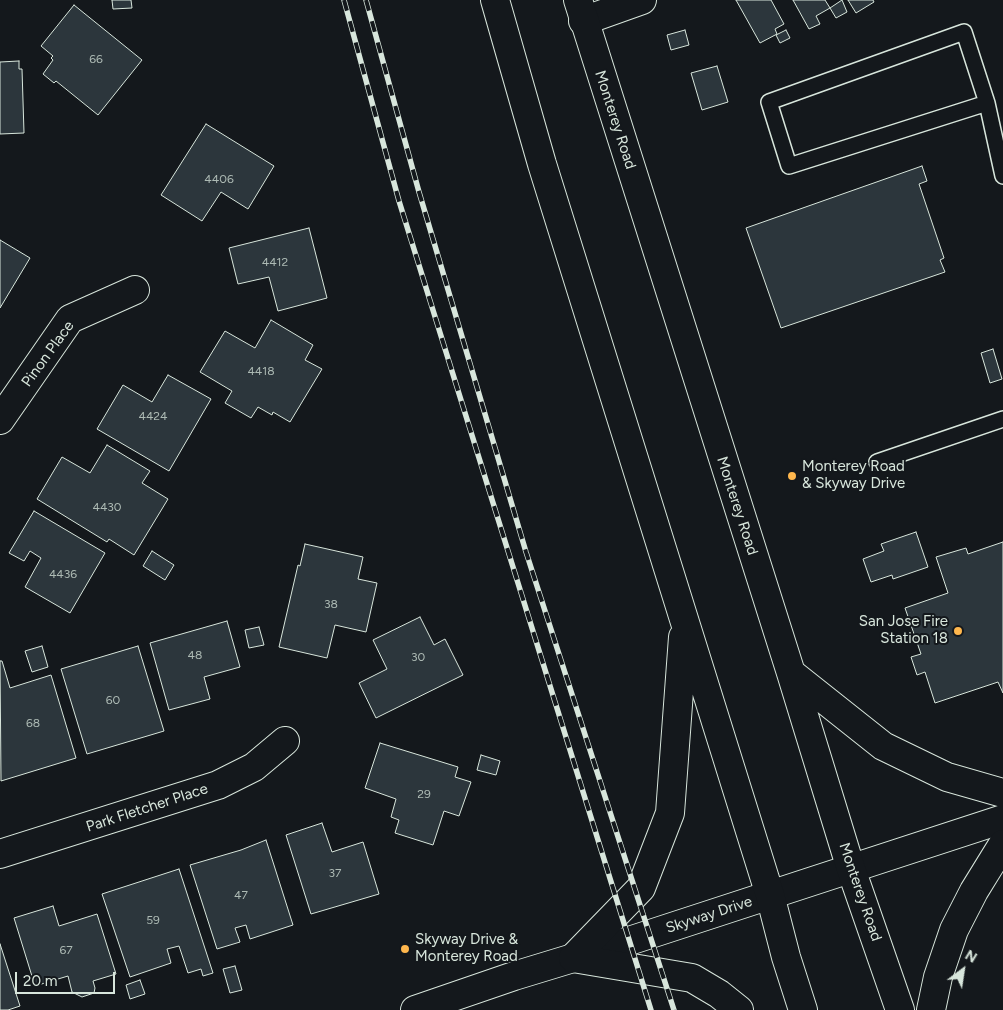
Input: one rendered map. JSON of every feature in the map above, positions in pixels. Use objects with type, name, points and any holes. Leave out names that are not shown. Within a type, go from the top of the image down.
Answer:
[{"type":"main road","points":[[495,0],[542,164],[770,894],[786,957],[803,1010]]},
{"type":"main road","points":[[580,10],[642,0]]},
{"type":"main road","name":"Monterey Road","points":[[580,10],[791,673],[851,869],[900,1010]]},
{"type":"main road","name":"Pinon Place","points":[[0,420],[70,319],[135,290]]},
{"type":"main road","points":[[573,958],[641,888],[670,813],[684,621]]},
{"type":"main road","points":[[791,673],[883,746],[948,777],[1003,793]]},
{"type":"main road","name":"Park Fletcher Place","points":[[0,854],[218,785],[254,767],[285,741]]},
{"type":"main road","name":"Skyway Drive","points":[[415,1010],[514,976],[1003,820]]},
{"type":"main road","points":[[931,1010],[938,977],[954,930],[974,891],[1003,844]]},
{"type":"main road","points":[[573,958],[692,978],[719,994],[739,1010]]},
{"type":"lane","points":[[987,103],[789,166],[770,102],[964,32],[987,103],[1003,176]]},
{"type":"lane","points":[[877,462],[1003,419]]},
{"type":"building","points":[[112,0],[131,0],[132,8],[113,9]]},
{"type":"building","points":[[736,0],[771,0],[784,24],[775,29],[777,34],[760,43]]},
{"type":"building","points":[[793,0],[825,0],[830,8],[816,16],[820,24],[809,29]]},
{"type":"building","points":[[842,0],[847,12],[836,18],[830,8]]},
{"type":"building","points":[[848,0],[873,0],[874,2],[856,13]]},
{"type":"building","points":[[74,5],[142,60],[98,115],[56,81],[54,83],[43,74],[53,60],[51,58],[53,56],[41,46]]},
{"type":"building","points":[[685,30],[689,45],[671,50],[667,35]]},
{"type":"building","points":[[786,30],[790,38],[780,43],[776,35]]},
{"type":"building","points":[[19,61],[19,69],[22,69],[24,133],[0,134],[0,62]]},
{"type":"building","points":[[717,66],[728,102],[702,110],[691,73]]},
{"type":"building","points":[[206,124],[274,166],[248,209],[221,192],[202,221],[161,195]]},
{"type":"building","points":[[922,166],[927,181],[919,184],[944,258],[940,260],[945,272],[781,328],[746,228]]},
{"type":"building","points":[[309,228],[327,298],[278,311],[269,277],[238,284],[229,248]]},
{"type":"building","points":[[0,240],[30,258],[0,308]]},
{"type":"building","points":[[271,320],[313,345],[305,360],[322,369],[290,422],[273,412],[272,415],[258,407],[251,418],[225,403],[232,391],[200,372],[225,331],[255,348]]},
{"type":"building","points":[[993,349],[1002,379],[990,383],[981,353]]},
{"type":"building","points":[[168,375],[211,399],[169,471],[97,429],[123,385],[152,402]]},
{"type":"building","points":[[107,445],[150,471],[142,483],[168,499],[134,555],[109,539],[107,542],[37,499],[62,457],[90,473]]},
{"type":"building","points":[[34,511],[105,553],[70,613],[25,587],[41,558],[30,551],[24,561],[9,553]]},
{"type":"building","points":[[916,532],[928,567],[893,579],[892,575],[871,582],[863,559],[884,551],[881,544]]},
{"type":"building","name":"San Jose Fire Station 18","points":[[1003,542],[1003,693],[998,682],[935,703],[925,672],[917,675],[911,657],[921,654],[905,608],[948,593],[936,557],[966,548],[968,554]]},
{"type":"building","points":[[305,544],[363,557],[358,579],[377,583],[366,632],[335,625],[327,658],[279,647],[298,565],[300,566]]},
{"type":"building","points":[[152,551],[174,565],[165,580],[143,566]]},
{"type":"building","points":[[420,617],[434,645],[445,639],[463,675],[376,718],[359,683],[387,669],[373,640]]},
{"type":"building","points":[[227,621],[240,667],[204,677],[210,699],[169,710],[150,643]]},
{"type":"building","points":[[259,627],[264,645],[249,648],[245,630]]},
{"type":"building","points":[[42,646],[48,667],[32,672],[25,651]]},
{"type":"building","points":[[138,646],[164,731],[87,754],[61,669]]},
{"type":"building","points":[[0,661],[2,661],[10,688],[51,675],[76,758],[1,781]]},
{"type":"building","points":[[380,743],[458,767],[455,777],[471,782],[459,816],[444,811],[433,845],[395,833],[399,820],[391,817],[396,799],[365,788]]},
{"type":"building","points":[[481,755],[500,761],[496,775],[477,770]]},
{"type":"building","points":[[322,823],[332,852],[363,842],[379,894],[311,914],[286,835]]},
{"type":"building","points":[[266,840],[293,925],[250,939],[246,925],[235,928],[240,942],[217,949],[190,865],[241,850]]},
{"type":"building","points":[[179,869],[213,973],[203,976],[201,969],[188,973],[179,946],[167,949],[171,963],[130,977],[102,894]]},
{"type":"building","points":[[53,906],[59,926],[97,914],[116,974],[93,981],[94,993],[82,997],[72,992],[68,976],[35,986],[14,918]]},
{"type":"building","points":[[0,944],[20,1006],[8,1010],[0,1010]]},
{"type":"building","points":[[235,966],[242,990],[230,993],[223,969]]},
{"type":"building","points":[[140,980],[145,994],[130,999],[126,985]]},
{"type":"railway","points":[[344,0],[399,201],[651,1010]]},
{"type":"railway","points":[[366,0],[419,192],[526,552],[674,1010]]},
{"type":"place","name":"Monterey Road & Skyway Drive","points":[[792,476]]},
{"type":"place","name":"San Jose Fire Station 18","points":[[958,631]]},
{"type":"place","name":"Skyway Drive & Monterey Road","points":[[405,949]]}]
